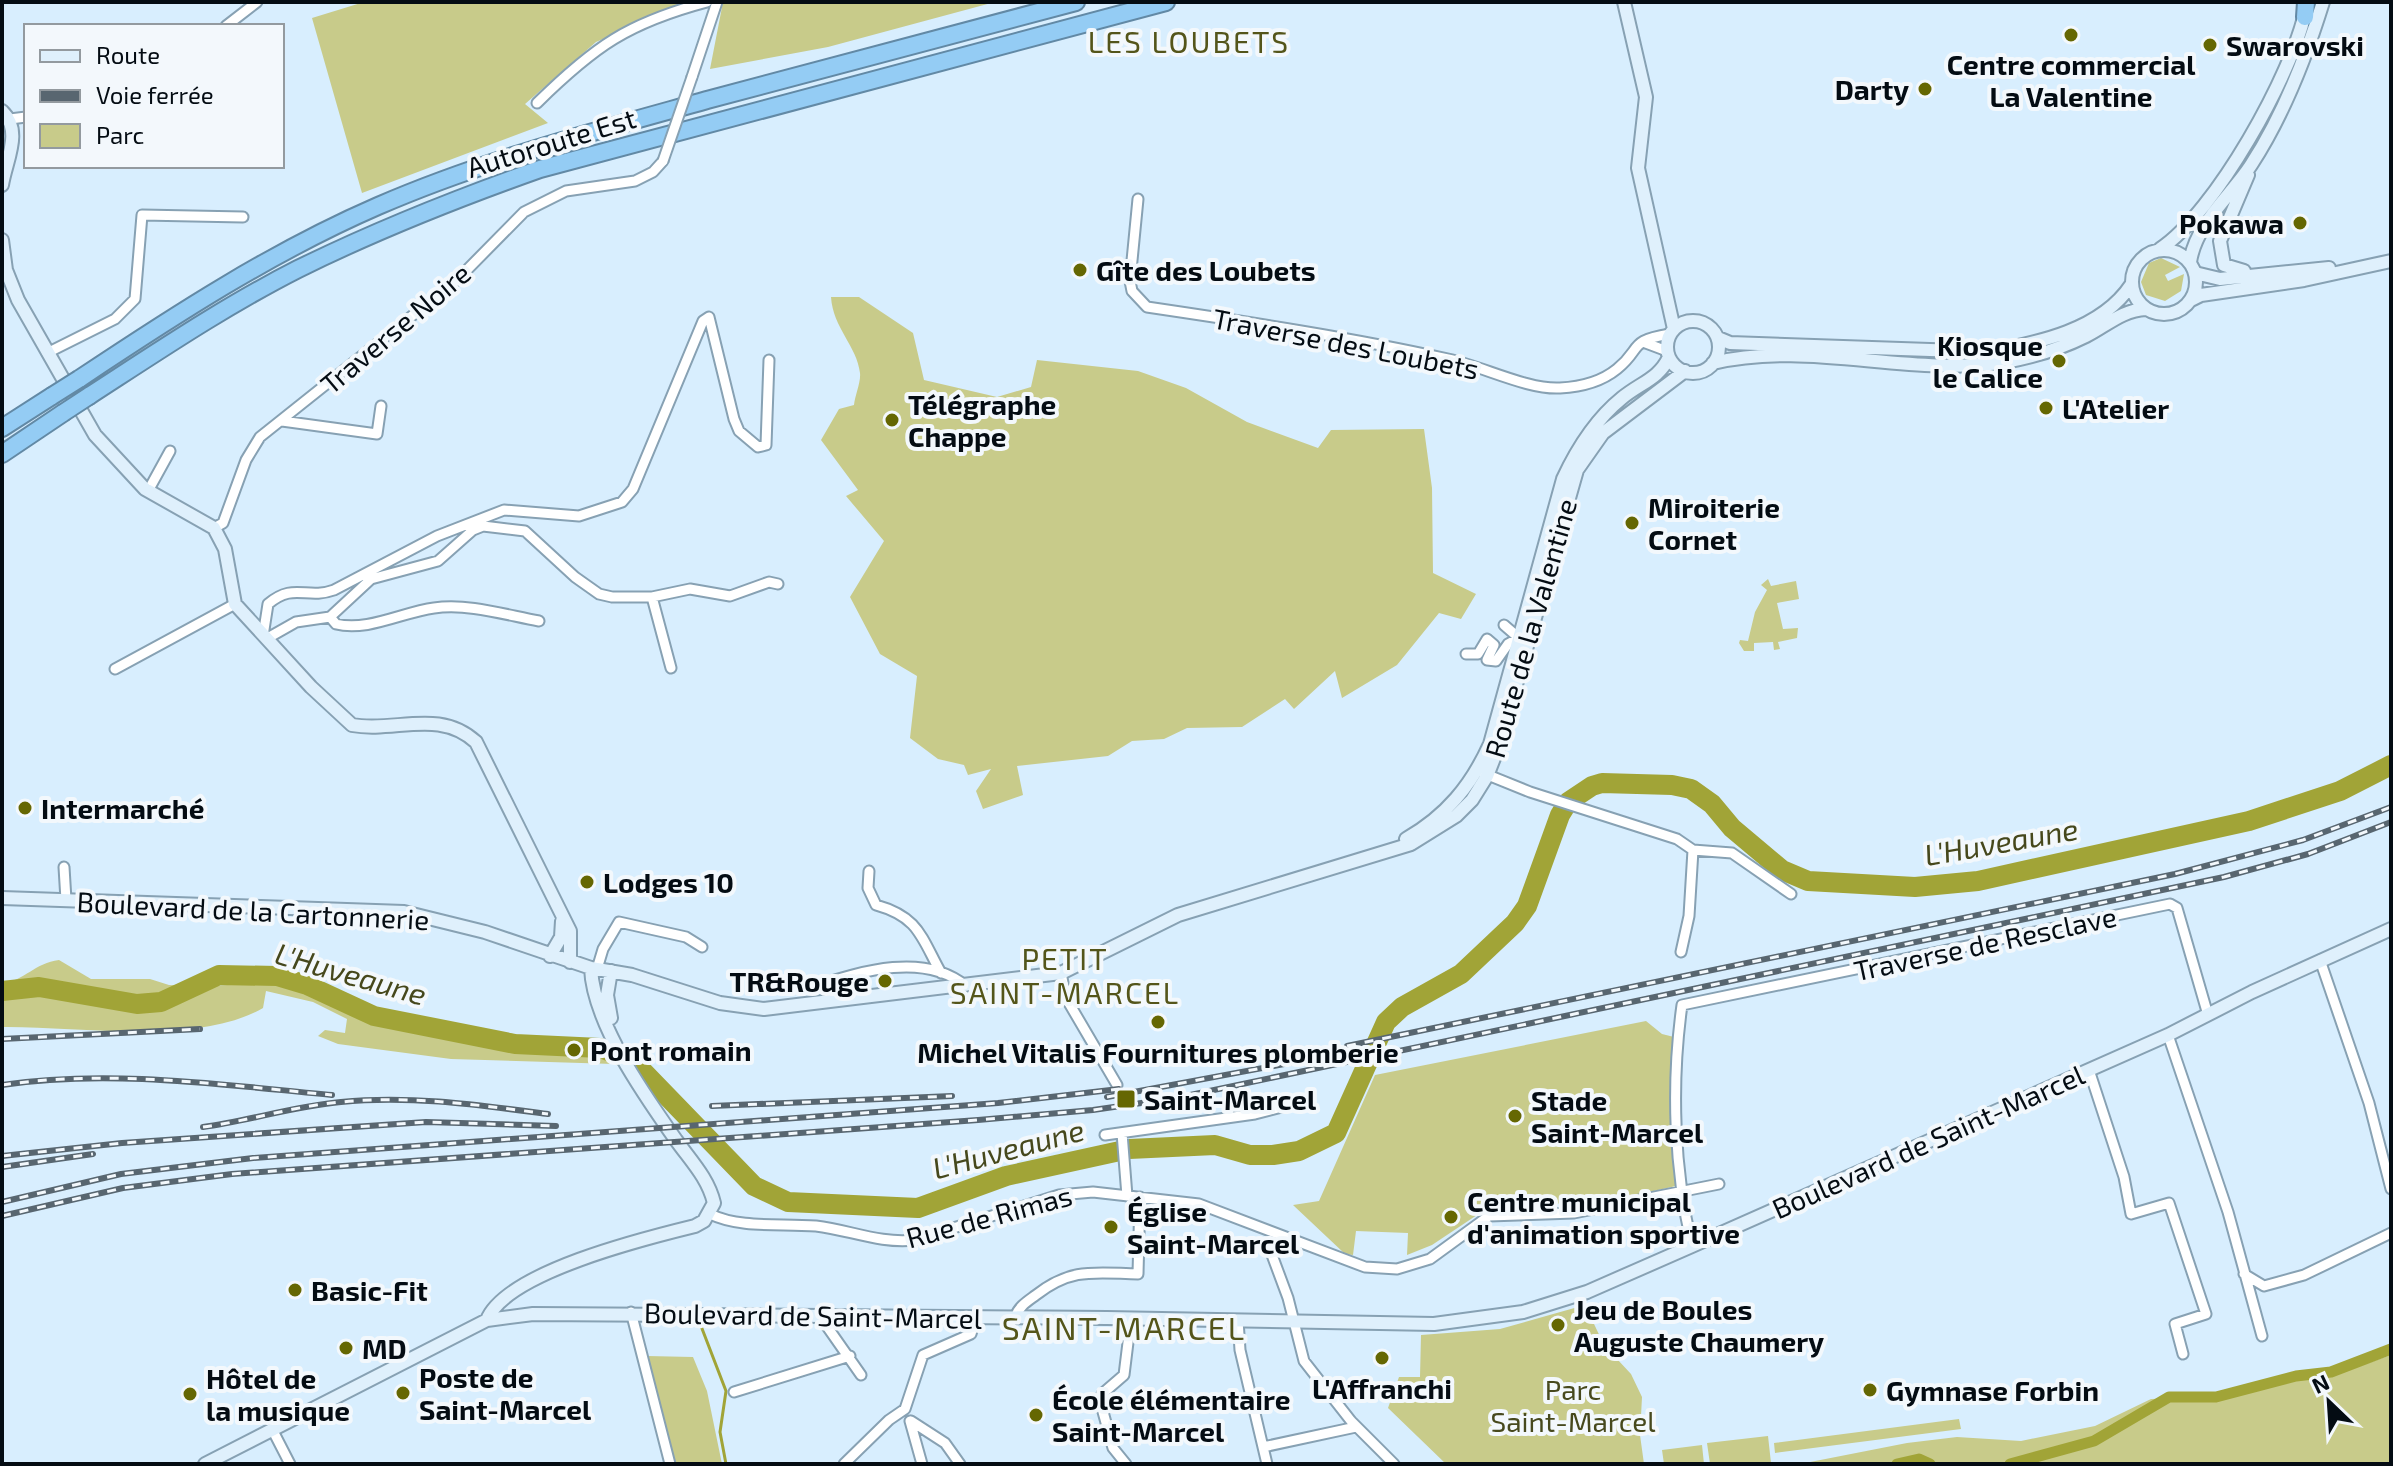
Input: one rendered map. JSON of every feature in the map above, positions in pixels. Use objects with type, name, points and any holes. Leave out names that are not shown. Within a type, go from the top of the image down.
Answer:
[{"type":"highway","name":"Autoroute Est","points":[[2,428],[187,307],[288,250],[378,206],[464,172],[606,128],[1076,2]]},
{"type":"highway","name":"Autoroute Est","points":[[2,454],[199,325],[295,271],[453,200],[540,169],[1166,2]]},
{"type":"main road","points":[[1624,2],[1646,97],[1638,168],[1672,331],[1668,354],[1685,371],[1700,371],[1713,363],[1733,358],[1825,356],[1924,364],[2002,362],[2066,345],[2130,310],[2146,309],[2165,314],[2175,312],[2201,295],[2304,280],[2391,261]]},
{"type":"main road","points":[[2263,273],[2224,265],[2220,250],[2252,164],[2308,52],[2323,2]]},
{"type":"main road","points":[[1664,288],[1676,307],[1695,321],[1709,326],[1718,338],[1730,343],[1988,352],[2029,345],[2070,330],[2116,304],[2131,285],[2135,266],[2190,225],[2248,139],[2295,47],[2306,7]]},
{"type":"main road","points":[[2,185],[13,136],[6,115]]},
{"type":"main road","points":[[2191,300],[2195,291],[2192,267],[2200,232],[2252,164]]},
{"type":"main road","points":[[2,240],[6,270],[47,353],[95,435],[148,491],[214,528],[225,549],[235,604],[265,638],[352,725],[433,722],[468,735],[481,751],[570,931],[570,962]]},
{"type":"main road","points":[[2160,249],[2182,254],[2192,267],[2220,279],[2360,266]]},
{"type":"main road","points":[[2131,285],[2136,299],[2146,309]]},
{"type":"main road","points":[[1672,331],[1695,321]]},
{"type":"main road","points":[[1713,363],[1717,356],[1718,338]]},
{"type":"main road","name":"Route de la Valentine","points":[[594,969],[611,971],[720,1003],[764,1009],[1061,973],[1178,915],[1392,852],[1433,833],[1472,800],[1483,773],[1510,684],[1519,638],[1563,479],[1593,429],[1621,399],[1664,369],[1668,354]]},
{"type":"main road","name":"Route de la Valentine","points":[[1510,684],[1522,662],[1570,485],[1603,433],[1685,371]]},
{"type":"main road","points":[[1635,406],[1633,397],[1637,388]]},
{"type":"main road","points":[[1519,638],[1522,662]]},
{"type":"main road","name":"Boulevard de la Cartonnerie","points":[[2,898],[404,912],[485,932],[594,969]]},
{"type":"main road","points":[[550,956],[561,937],[561,917]]},
{"type":"main road","name":"Boulevard de Saint-Marcel","points":[[205,1464],[487,1320],[558,1312],[631,1312],[1434,1324],[1523,1312],[1575,1297],[1692,1246],[2168,1035],[2320,960],[2391,929]]},
{"type":"main road","points":[[487,1320],[497,1303],[548,1271],[695,1226],[710,1214],[714,1203],[707,1182],[629,1072],[599,1006],[594,969]]},
{"type":"main road","points":[[611,971],[607,995],[614,1038]]},
{"type":"street","points":[[229,24],[257,2]]},
{"type":"street","points":[[537,103],[603,43],[661,16],[707,2]]},
{"type":"street","name":"Traverse Noire","points":[[214,528],[223,523],[252,447],[457,280],[524,212],[566,191],[644,178],[663,161],[717,2]]},
{"type":"street","name":"Traverse des Loubets","points":[[1138,199],[1130,281],[1132,291],[1147,307],[1355,338],[1470,363],[1555,389],[1584,385],[1613,372],[1640,342]]},
{"type":"street","points":[[47,353],[115,319],[135,299],[142,215],[243,217]]},
{"type":"street","points":[[265,638],[268,604],[286,592],[312,595],[334,590],[437,536],[504,510],[579,516],[622,502],[633,489],[703,321],[709,317],[713,322],[734,419],[747,440],[758,447],[766,445],[769,360]]},
{"type":"street","points":[[1640,342],[1672,331]]},
{"type":"street","points":[[1640,342],[1655,344],[1668,354]]},
{"type":"street","points":[[282,421],[377,434],[381,406]]},
{"type":"street","points":[[148,491],[170,451]]},
{"type":"street","points":[[265,638],[296,622],[330,617],[371,579],[438,561],[473,530],[483,526],[525,531],[575,577],[599,594],[625,600],[690,589],[730,596],[769,582],[778,584]]},
{"type":"street","points":[[652,597],[671,668]]},
{"type":"street","points":[[115,669],[235,604]]},
{"type":"street","points":[[330,617],[336,624],[351,626],[451,607],[539,621]]},
{"type":"street","points":[[1466,654],[1478,654],[1487,639],[1494,645],[1487,660],[1496,661],[1508,644],[1519,638],[1504,625]]},
{"type":"street","points":[[1483,773],[1549,798],[1677,839],[1693,850],[1732,853],[1791,894]]},
{"type":"street","points":[[1681,952],[1689,916],[1693,850]]},
{"type":"street","points":[[64,867],[66,900]]},
{"type":"street","points":[[869,871],[868,888],[876,905],[911,920],[925,938],[941,973]]},
{"type":"street","name":"Traverse de Resclave","points":[[1679,1195],[1676,1096],[1682,1005],[2170,904],[2177,908],[2208,1015]]},
{"type":"street","points":[[594,969],[619,922],[686,937],[702,947]]},
{"type":"street","points":[[2320,960],[2369,1103],[2391,1189]]},
{"type":"street","points":[[812,987],[882,967],[941,973],[953,976],[966,986]]},
{"type":"street","points":[[1061,973],[1067,1001],[1117,1085]]},
{"type":"street","points":[[2168,1035],[2228,1212],[2262,1336]]},
{"type":"street","points":[[2089,1070],[2124,1177],[2131,1214],[2169,1203],[2202,1300],[2206,1314],[2175,1324],[2183,1354]]},
{"type":"street","points":[[1105,1135],[1122,1136],[1282,1107]]},
{"type":"street","points":[[1122,1136],[1127,1196]]},
{"type":"street","name":"Rue de Rimas","points":[[710,1214],[727,1223],[815,1226],[898,1242],[915,1240],[1072,1192],[1161,1197],[1199,1204],[1365,1267],[1397,1269],[1430,1259],[1489,1216],[1574,1213],[1679,1195],[1719,1184]]},
{"type":"street","points":[[1679,1195],[1692,1246]]},
{"type":"street","points":[[1015,1317],[1020,1308],[1062,1277],[1078,1273],[1138,1274],[1140,1197]]},
{"type":"street","points":[[2244,1274],[2264,1286],[2304,1275],[2391,1233]]},
{"type":"street","points":[[1272,1255],[1295,1321],[1304,1361],[1354,1424],[1394,1464]]},
{"type":"street","points":[[631,1312],[670,1464]]},
{"type":"street","points":[[819,1315],[861,1375]]},
{"type":"street","points":[[844,1464],[889,1420],[905,1409],[923,1355],[971,1334],[976,1317]]},
{"type":"street","points":[[1126,1464],[1113,1448],[1100,1401],[1102,1394],[1124,1375],[1131,1318]]},
{"type":"street","points":[[1238,1320],[1240,1350],[1267,1464]]},
{"type":"street","points":[[734,1392],[850,1356]]},
{"type":"street","points":[[905,1409],[922,1464]]},
{"type":"street","points":[[911,1421],[945,1443],[960,1464]]},
{"type":"street","points":[[1263,1447],[1354,1424]]},
{"type":"street","points":[[272,1429],[290,1464]]},
{"type":"green space","points":[[364,2],[689,2],[596,42],[525,104],[548,123],[362,193],[312,18]]},
{"type":"green space","points":[[723,2],[995,2],[828,47],[710,69]]},
{"type":"green space","points":[[2161,258],[2180,267],[2165,275],[2168,281],[2184,274],[2181,291],[2165,301],[2146,295],[2141,282],[2149,263]]},
{"type":"green space","points":[[831,297],[859,297],[913,333],[924,380],[997,397],[1031,387],[1037,360],[1138,371],[1186,388],[1247,422],[1318,448],[1331,430],[1424,429],[1432,488],[1433,573],[1476,594],[1461,619],[1439,613],[1397,665],[1342,698],[1335,671],[1294,709],[1285,699],[1242,727],[1187,728],[1164,739],[1132,741],[1108,756],[1017,766],[1023,795],[983,809],[976,791],[991,769],[968,775],[964,765],[938,759],[910,738],[917,676],[880,654],[850,597],[884,541],[846,496],[858,490],[821,440],[839,409],[854,405],[860,377],[858,363],[836,318]]},
{"type":"green space","points":[[1768,579],[1771,586],[1796,581],[1799,599],[1777,603],[1783,629],[1798,628],[1797,638],[1778,642],[1780,649],[1774,650],[1773,642],[1754,643],[1754,651],[1744,651],[1740,640],[1748,641],[1755,612],[1767,590],[1761,585]]},
{"type":"green space","points":[[59,960],[91,979],[150,979],[169,985],[211,986],[260,983],[311,991],[351,1011],[521,1035],[606,1042],[614,1064],[451,1059],[338,1044],[318,1036],[325,1030],[345,1033],[347,1019],[313,1002],[266,991],[263,1008],[236,1020],[205,1027],[136,1031],[2,1027],[2,984],[43,964]]},
{"type":"green space","name":"Stade Saint-Marcel","points":[[1646,1021],[1662,1034],[1674,1037],[1676,1186],[1609,1201],[1489,1207],[1432,1245],[1407,1255],[1408,1233],[1356,1231],[1353,1255],[1345,1254],[1293,1205],[1319,1201],[1375,1075]]},
{"type":"green space","name":"Parc Saint-Marcel","points":[[1585,1305],[1604,1345],[1631,1374],[1642,1397],[1640,1435],[1644,1464],[1446,1464],[1388,1408],[1399,1377],[1420,1377],[1421,1335],[1500,1329]]},
{"type":"green space","points":[[2391,1355],[2391,1464],[1800,1464],[1907,1443],[1957,1437],[2021,1441],[2095,1426],[2151,1399],[2222,1397],[2254,1383],[2346,1371]]},
{"type":"green space","points":[[647,1356],[693,1357],[707,1391],[722,1464],[674,1464]]},
{"type":"green space","points":[[1959,1419],[1961,1429],[1775,1453],[1774,1443]]},
{"type":"green space","points":[[1768,1436],[1771,1463],[1710,1464],[1707,1443]]},
{"type":"green space","points":[[1702,1445],[1704,1464],[1664,1464],[1662,1450]]},
{"type":"waterway","name":"L'Huveaune","points":[[2,991],[39,987],[137,1004],[161,1002],[219,975],[277,976],[307,985],[374,1016],[515,1044],[600,1048],[632,1060],[754,1186],[788,1202],[918,1208],[1006,1176],[1129,1149],[1215,1145],[1250,1155],[1273,1155],[1299,1151],[1336,1133],[1386,1022],[1402,1007],[1461,974],[1515,923],[1527,906],[1560,815],[1568,802],[1592,786],[1602,783],[1672,785],[1691,789],[1712,804],[1732,828],[1782,870],[1808,881],[1915,887],[1978,881],[2249,821],[2340,791],[2391,765]]},
{"type":"waterway","points":[[701,1326],[726,1391],[720,1432],[726,1464]]},
{"type":"waterway","points":[[2010,1464],[2094,1441],[2169,1397],[2216,1397],[2296,1376],[2331,1372],[2391,1349]]},
{"type":"waterway","points":[[1897,1464],[1919,1459],[1930,1464]]},
{"type":"railway","points":[[1347,1046],[2175,874],[2303,840],[2391,807]]},
{"type":"railway","points":[[2,1216],[123,1188],[232,1174],[978,1120],[1093,1110],[1176,1098],[2224,877],[2308,854],[2391,822]]},
{"type":"railway","points":[[2,1039],[200,1029]]},
{"type":"railway","points":[[1107,1097],[1359,1050]]},
{"type":"railway","points":[[2,1085],[42,1080],[125,1078],[332,1095]]},
{"type":"railway","points":[[2,1202],[121,1174],[253,1158],[998,1103],[1119,1089]]},
{"type":"railway","points":[[712,1106],[952,1096]]},
{"type":"railway","points":[[203,1127],[306,1107],[367,1100],[444,1102],[548,1114]]},
{"type":"railway","points":[[2,1156],[122,1143],[426,1122],[556,1126]]},
{"type":"railway","points":[[2,1167],[93,1154]]},
{"type":"place","name":"Centre commercial La Valentine","points":[[2071,35]]},
{"type":"place","name":"Swarovski","points":[[2210,45]]},
{"type":"place","name":"Darty","points":[[1925,89]]},
{"type":"place","name":"Pokawa","points":[[2300,223]]},
{"type":"place","name":"Gîte des Loubets","points":[[1080,270]]},
{"type":"place","name":"Kiosque le Calice","points":[[2059,361]]},
{"type":"place","name":"L'Atelier","points":[[2046,408]]},
{"type":"place","name":"Télégraphe Chappe","points":[[892,420]]},
{"type":"place","name":"Miroiterie Cornet","points":[[1632,523]]},
{"type":"place","name":"Intermarché","points":[[25,808]]},
{"type":"place","name":"Lodges 10","points":[[587,882]]},
{"type":"place","name":"TR&Rouge","points":[[885,981]]},
{"type":"place","name":"Michel Vitalis Fournitures plomberie","points":[[1158,1022]]},
{"type":"place","name":"Pont romain","points":[[574,1050]]},
{"type":"place","name":"Saint-Marcel","points":[[1126,1099]]},
{"type":"place","name":"Stade Saint-Marcel","points":[[1515,1116]]},
{"type":"place","name":"Centre municipal d'animation sportive","points":[[1451,1217]]},
{"type":"place","name":"Église Saint-Marcel","points":[[1111,1227]]},
{"type":"place","name":"Basic-Fit","points":[[295,1290]]},
{"type":"place","name":"Jeu de Boules Auguste Chaumery","points":[[1558,1325]]},
{"type":"place","name":"MD","points":[[346,1348]]},
{"type":"place","name":"L'Affranchi","points":[[1382,1358]]},
{"type":"place","name":"Gymnase Forbin","points":[[1870,1390]]},
{"type":"place","name":"Poste de Saint-Marcel","points":[[403,1393]]},
{"type":"place","name":"Hôtel de la musique","points":[[190,1394]]},
{"type":"place","name":"École élémentaire Saint-Marcel","points":[[1036,1415]]},
{"type":"district","name":"LES LOUBETS","points":[[1189,41]]},
{"type":"district","name":"PETIT SAINT-MARCEL","points":[[1065,975]]},
{"type":"district","name":"SAINT-MARCEL","points":[[1124,1327]]}]
